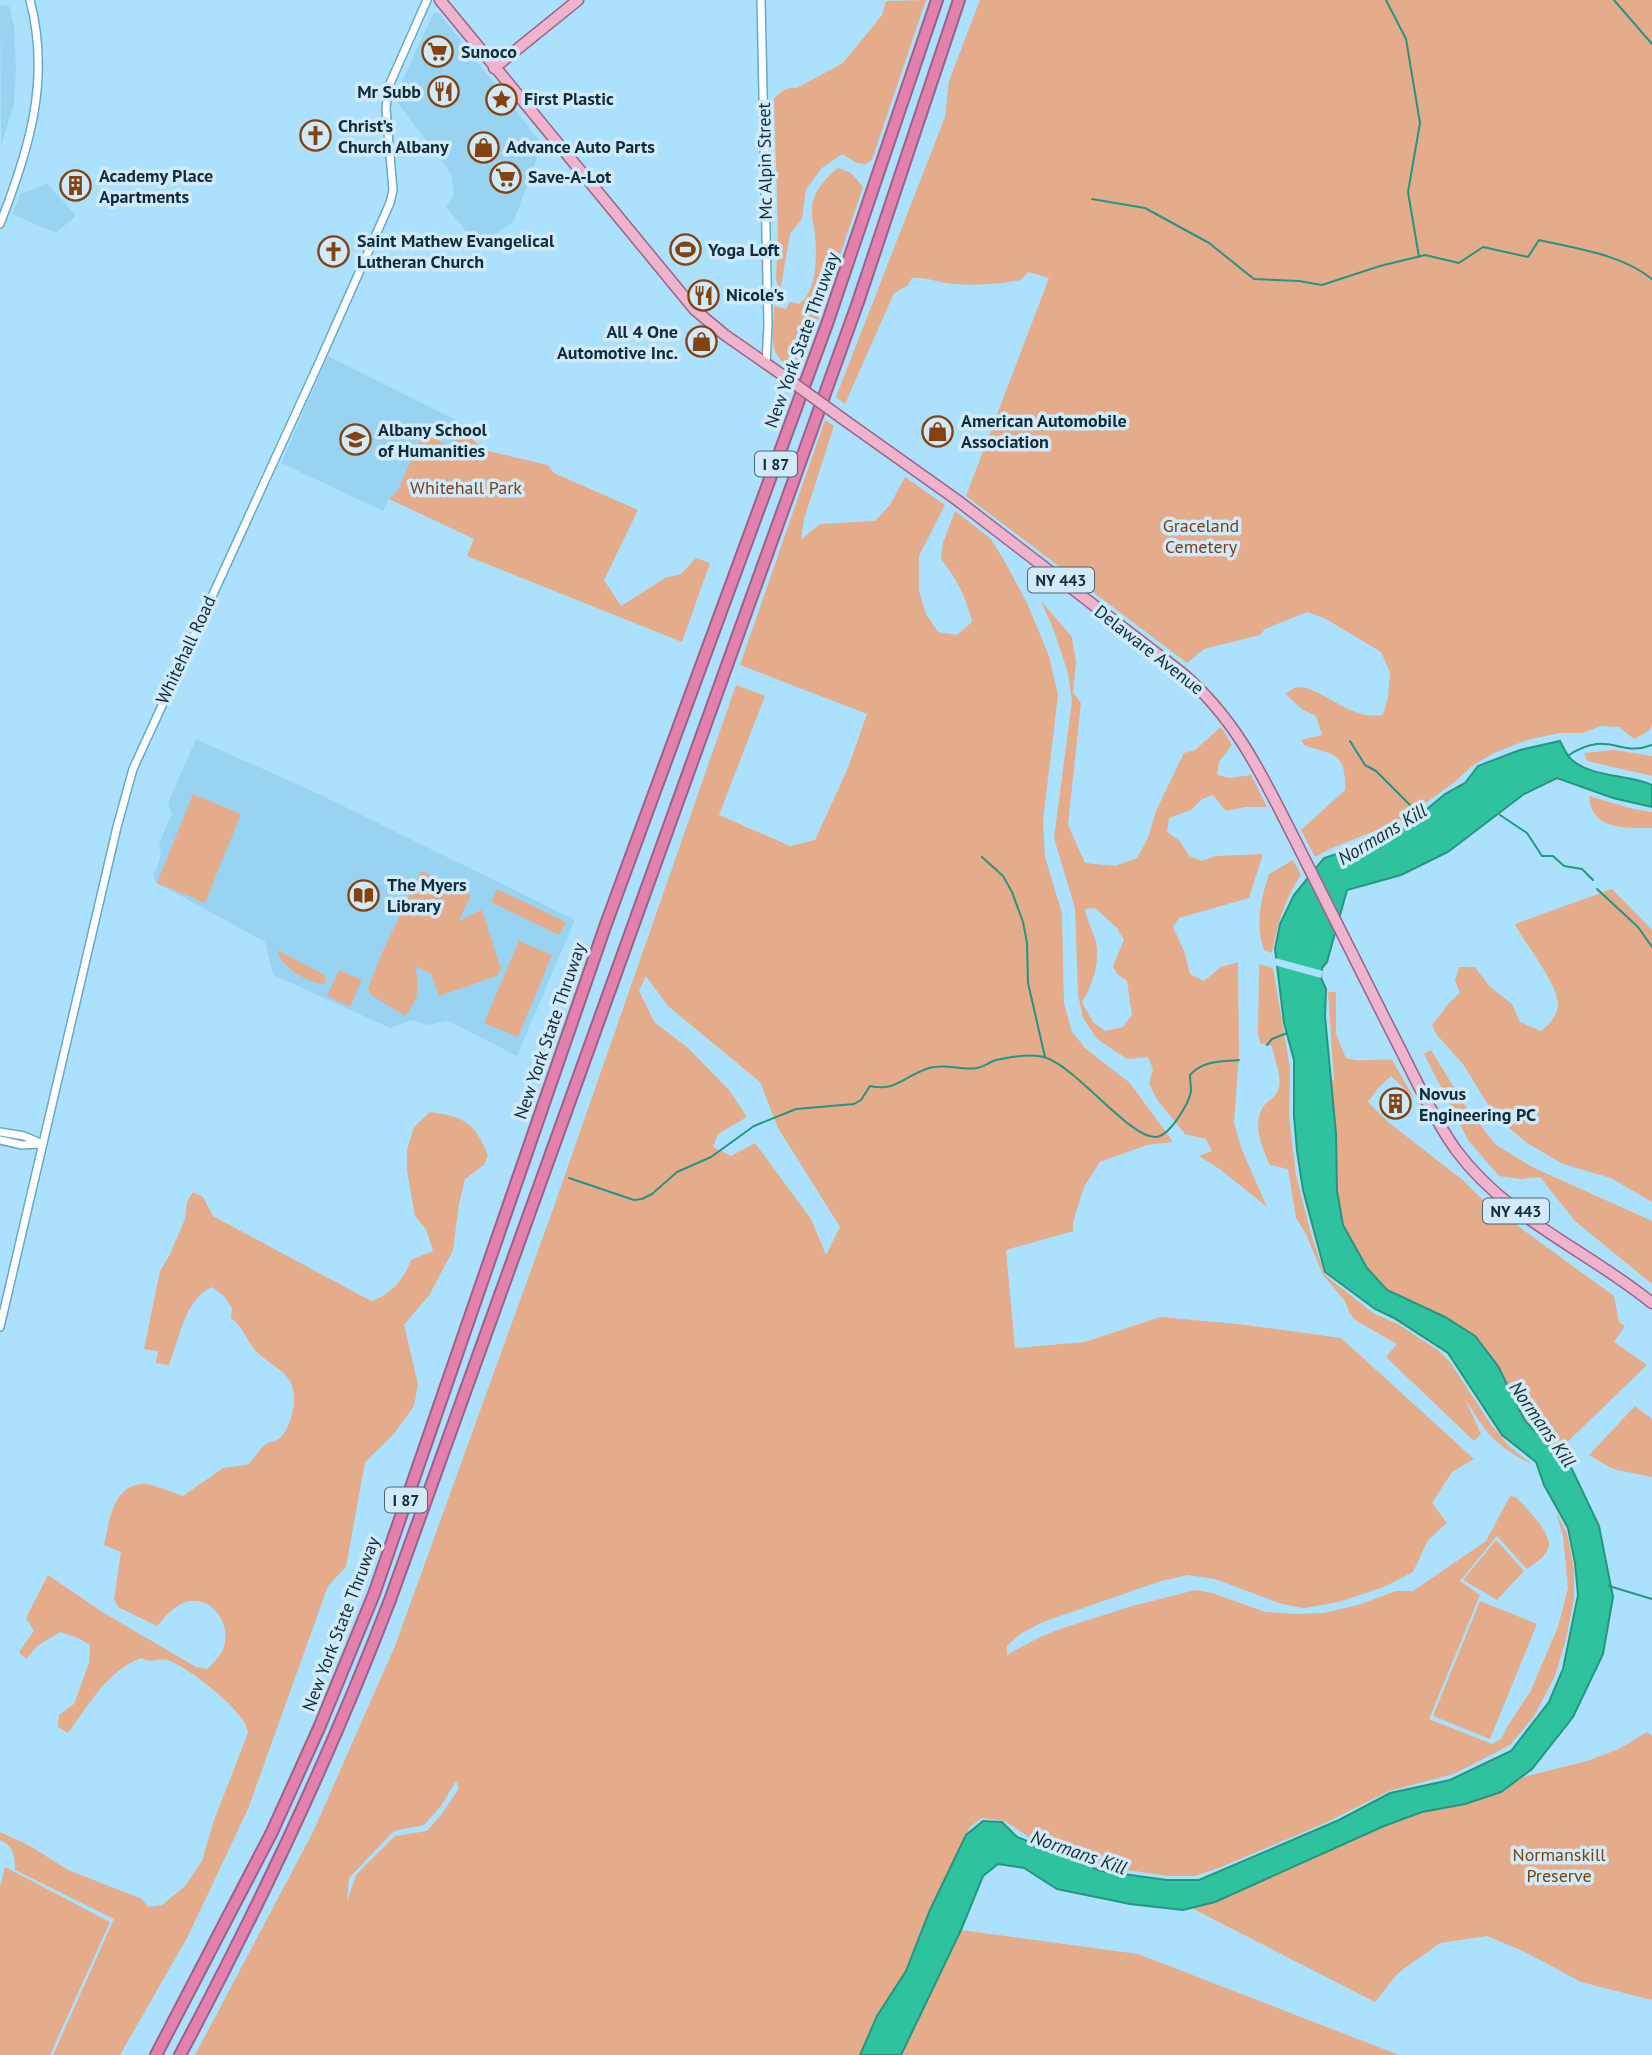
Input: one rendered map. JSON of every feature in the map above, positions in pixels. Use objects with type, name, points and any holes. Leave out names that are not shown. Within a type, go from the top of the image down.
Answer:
[{"type":"highway","name":"New York State Thruway","points":[[156,2055],[272,1832],[319,1728],[374,1594],[606,924],[827,324],[937,0]]},
{"type":"highway","name":"New York State Thruway","points":[[180,2055],[290,1840],[381,1623],[858,302],[961,0]]},
{"type":"main road","name":"Delaware Avenue","points":[[440,0],[695,310],[724,335],[957,500],[1194,683],[1230,723],[1265,781],[1417,1081],[1447,1136],[1464,1160],[1517,1212],[1652,1303]]},
{"type":"main road","points":[[494,68],[578,0]]},
{"type":"street","points":[[0,224],[29,144],[35,111],[38,50],[30,0]]},
{"type":"street","name":"Whitehall Road","points":[[0,1327],[133,769],[390,203],[393,190],[386,110],[388,88],[427,0]]},
{"type":"street","name":"Mc Alpin Street","points":[[761,0],[768,301],[766,364]]},
{"type":"street","points":[[0,1132],[24,1136],[43,1144]]},
{"type":"street","points":[[0,1140],[22,1145],[43,1144]]},
{"type":"shaded area","points":[[0,5],[9,6],[14,26],[16,69],[14,104],[1,147]]},
{"type":"shaded area","points":[[434,12],[440,14],[542,144],[514,221],[479,246],[446,207],[454,195],[451,174],[394,98]]},
{"type":"shaded area","points":[[47,183],[76,216],[56,233],[12,214],[21,193]]},
{"type":"shaded area","name":"Albany School of Humanities","points":[[328,356],[464,424],[452,447],[423,433],[397,492],[388,500],[383,511],[281,463]]},
{"type":"shaded area","points":[[196,739],[323,796],[575,920],[517,1056],[448,1021],[428,1025],[413,1020],[390,1028],[273,975],[265,942],[155,882],[154,875],[161,855],[159,843],[172,814],[168,803]]},
{"type":"shaded area","points":[[1560,741],[1568,756],[1580,766],[1652,785],[1652,807],[1613,798],[1557,778],[1524,794],[1448,852],[1401,875],[1347,890],[1321,978],[1326,989],[1325,1016],[1336,1134],[1337,1191],[1343,1225],[1367,1268],[1387,1290],[1445,1317],[1475,1336],[1498,1366],[1525,1421],[1572,1469],[1599,1526],[1613,1597],[1603,1654],[1573,1717],[1532,1769],[1501,1792],[1465,1804],[1422,1812],[1384,1826],[1215,1902],[1183,1910],[1130,1904],[1057,1889],[1024,1868],[998,1864],[983,1876],[961,1930],[901,2055],[860,2055],[877,2016],[906,1971],[930,1910],[966,1835],[983,1821],[1002,1822],[1017,1837],[1101,1871],[1167,1880],[1199,1880],[1339,1820],[1390,1793],[1450,1780],[1511,1751],[1549,1702],[1563,1669],[1578,1595],[1568,1528],[1544,1485],[1536,1462],[1502,1435],[1448,1353],[1394,1318],[1375,1309],[1325,1272],[1303,1190],[1294,1116],[1294,1060],[1284,1023],[1275,949],[1280,924],[1294,895],[1324,858],[1397,834],[1445,794],[1465,783],[1478,766],[1520,750]]},
{"type":"green space","points":[[926,0],[872,160],[866,164],[857,163],[842,154],[822,168],[806,189],[802,219],[790,234],[780,292],[776,279],[778,232],[774,99],[784,90],[797,88],[843,63],[882,15],[886,1]]},
{"type":"green space","name":"Graceland Cemetery","points":[[980,0],[1652,0],[1652,725],[1649,731],[1634,739],[1619,727],[1601,726],[1583,733],[1559,733],[1527,740],[1494,753],[1472,766],[1456,781],[1402,820],[1315,857],[1301,830],[1345,790],[1345,777],[1336,757],[1304,745],[1301,740],[1322,735],[1316,716],[1303,710],[1285,694],[1294,688],[1303,687],[1358,713],[1383,715],[1390,672],[1381,652],[1326,619],[1307,612],[1265,629],[1260,635],[1204,649],[1187,663],[966,496],[1049,278],[1028,272],[1021,280],[974,285],[912,278],[907,286],[894,293],[845,404],[836,397],[945,117],[949,81]]},
{"type":"green space","points":[[838,168],[851,173],[863,187],[800,373],[776,353],[773,339],[774,306],[786,309],[790,302],[799,304],[809,291],[816,263],[813,201],[823,183]]},
{"type":"green space","points":[[825,420],[834,426],[804,519],[801,540],[820,524],[875,521],[890,505],[905,477],[945,505],[919,556],[919,591],[926,614],[938,632],[957,635],[972,622],[960,589],[941,559],[943,543],[955,511],[991,539],[1027,603],[1049,656],[1058,695],[1043,821],[1045,857],[1062,913],[1064,1003],[1072,1032],[1086,1049],[1130,1083],[1173,1142],[1147,1145],[1100,1162],[1084,1187],[1073,1222],[1073,1231],[1006,1250],[1015,1348],[1085,1342],[1160,1317],[1341,1338],[1474,1459],[1452,1472],[1432,1503],[1447,1523],[1428,1540],[1413,1572],[1384,1587],[1339,1602],[1304,1608],[1282,1604],[1215,1579],[1188,1575],[1161,1581],[1043,1622],[1020,1634],[1007,1646],[1007,1655],[1063,1628],[1195,1590],[1212,1593],[1265,1612],[1292,1614],[1324,1613],[1358,1605],[1396,1591],[1413,1591],[1486,1541],[1510,1496],[1516,1497],[1538,1522],[1547,1537],[1548,1549],[1542,1558],[1527,1569],[1497,1536],[1460,1581],[1480,1595],[1429,1719],[1492,1744],[1501,1739],[1530,1692],[1558,1627],[1568,1588],[1563,1536],[1556,1512],[1567,1533],[1574,1569],[1574,1600],[1555,1676],[1534,1716],[1510,1745],[1454,1774],[1389,1791],[1323,1824],[1195,1876],[1168,1876],[1100,1866],[1030,1838],[1005,1821],[982,1818],[970,1827],[930,1910],[906,1971],[877,2016],[860,2055],[195,2055],[313,1832],[395,1646],[552,1212],[736,685],[765,696],[719,815],[790,846],[815,840],[848,768],[867,714],[740,665]],"holes":[[[646,976],[668,1006],[760,1082],[778,1128],[840,1227],[826,1255],[811,1219],[755,1143],[731,1156],[713,1147],[718,1134],[747,1117],[729,1090],[687,1047],[655,1023],[639,991]],[[456,1781],[459,1788],[427,1831],[395,1836],[356,1875],[347,1902],[349,1878],[394,1831],[424,1825],[441,1806]]]},
{"type":"green space","name":"Whitehall Park","points":[[464,424],[468,428],[467,434],[484,450],[548,465],[554,473],[638,510],[604,580],[621,606],[665,578],[681,574],[696,558],[710,563],[682,642],[467,556],[474,539],[389,499],[397,492],[423,433],[452,447]]},
{"type":"green space","points":[[1041,601],[1072,637],[1076,662],[1073,692],[1081,703],[1068,825],[1085,863],[1115,866],[1137,858],[1184,753],[1195,750],[1221,727],[1232,745],[1219,762],[1217,775],[1230,778],[1251,775],[1267,807],[1245,807],[1226,811],[1213,795],[1202,799],[1191,810],[1169,818],[1167,832],[1180,841],[1189,856],[1202,861],[1216,856],[1263,854],[1249,898],[1179,918],[1173,927],[1184,951],[1190,974],[1204,981],[1221,967],[1238,962],[1239,1053],[1234,1123],[1242,1150],[1267,1207],[1199,1156],[1212,1151],[1206,1139],[1185,1134],[1158,1101],[1149,1084],[1153,1069],[1148,1057],[1127,1059],[1097,1039],[1083,1018],[1078,994],[1075,908],[1054,838],[1072,701],[1068,673]],"holes":[[[1095,908],[1117,928],[1124,940],[1113,966],[1117,974],[1127,981],[1132,1015],[1123,1027],[1105,1031],[1093,1022],[1082,1002],[1092,981],[1097,958],[1096,942],[1085,909]]]},
{"type":"green space","points":[[1614,750],[1652,756],[1652,776],[1587,761],[1584,753]]},
{"type":"green space","points":[[193,794],[241,814],[205,903],[157,883]]},
{"type":"green space","points":[[1589,796],[1652,812],[1652,828],[1620,827],[1602,821],[1591,807]]},
{"type":"green space","points":[[1293,860],[1301,875],[1282,912],[1272,953],[1264,950],[1261,941],[1260,912],[1264,892],[1269,874]]},
{"type":"green space","points":[[421,871],[471,895],[459,921],[482,910],[501,969],[497,976],[439,996],[431,974],[415,966],[417,992],[405,1016],[371,995],[368,988]]},
{"type":"green space","points":[[497,889],[566,922],[559,935],[491,902]]},
{"type":"green space","points":[[1612,889],[1652,930],[1652,1202],[1611,1178],[1563,1164],[1527,1143],[1495,1116],[1463,1064],[1437,1035],[1432,1025],[1460,993],[1455,981],[1459,967],[1475,967],[1490,987],[1512,1004],[1520,1022],[1541,1031],[1550,1023],[1556,1012],[1556,995],[1547,975],[1515,924]]},
{"type":"green space","points":[[519,941],[552,955],[518,1037],[484,1023]]},
{"type":"green space","points":[[277,950],[325,976],[325,982],[315,982],[295,972],[283,962]]},
{"type":"green space","points":[[1259,964],[1273,968],[1290,1068],[1289,1116],[1296,1175],[1325,1275],[1373,1313],[1398,1324],[1439,1351],[1450,1362],[1492,1426],[1510,1447],[1533,1465],[1493,1438],[1465,1399],[1481,1434],[1474,1441],[1386,1357],[1397,1344],[1355,1320],[1345,1301],[1323,1275],[1306,1234],[1296,1218],[1288,1169],[1270,1165],[1259,1136],[1260,1114],[1277,1092],[1279,1080],[1272,1046],[1260,1043],[1258,1034]]},
{"type":"green space","points":[[339,970],[362,980],[350,1007],[327,996]]},
{"type":"green space","points":[[1328,992],[1336,992],[1336,1034],[1346,1058],[1392,1060],[1414,1098],[1391,1076],[1368,1102],[1388,1122],[1464,1181],[1486,1203],[1614,1296],[1619,1322],[1625,1326],[1614,1342],[1647,1365],[1556,1453],[1525,1421],[1498,1366],[1445,1317],[1387,1290],[1367,1268],[1342,1225],[1337,1191]]},
{"type":"green space","points":[[1431,1050],[1464,1104],[1496,1145],[1532,1167],[1652,1221],[1652,1284],[1575,1221],[1540,1177],[1520,1179],[1499,1176],[1468,1140],[1424,1054]]},
{"type":"green space","points":[[430,1112],[452,1116],[467,1123],[478,1135],[488,1155],[484,1165],[465,1179],[453,1250],[430,1294],[404,1325],[418,1384],[414,1406],[393,1435],[365,1462],[346,1567],[328,1586],[248,1809],[188,1936],[120,2055],[53,2055],[114,1919],[15,1870],[13,1852],[0,1840],[0,1832],[30,1846],[68,1870],[142,1899],[148,1907],[162,1905],[185,1886],[202,1861],[213,1823],[248,1733],[239,1715],[197,1677],[167,1660],[149,1661],[141,1658],[108,1680],[68,1733],[58,1727],[59,1715],[74,1704],[89,1663],[90,1645],[60,1632],[37,1646],[26,1659],[19,1652],[34,1631],[26,1618],[48,1575],[104,1613],[196,1667],[208,1669],[223,1650],[226,1637],[221,1618],[215,1610],[200,1601],[181,1604],[157,1626],[118,1607],[114,1599],[121,1552],[104,1545],[111,1515],[126,1489],[147,1484],[183,1496],[223,1468],[247,1465],[263,1447],[280,1438],[293,1411],[294,1395],[290,1381],[253,1348],[231,1318],[232,1308],[224,1296],[212,1287],[195,1300],[189,1310],[169,1365],[156,1363],[158,1351],[144,1349],[160,1271],[185,1219],[187,1202],[193,1192],[203,1197],[213,1216],[371,1301],[378,1299],[396,1285],[411,1260],[433,1251],[426,1229],[415,1216],[407,1171],[407,1150],[414,1127]]},
{"type":"green space","points":[[1635,1406],[1652,1419],[1652,1477],[1613,1469],[1589,1455]]},
{"type":"green space","points":[[1496,1540],[1524,1571],[1497,1600],[1463,1580]]},
{"type":"green space","points":[[1480,1601],[1537,1624],[1490,1739],[1433,1716]]},
{"type":"green space","name":"Normanskill Preserve","points":[[1647,1732],[1652,1736],[1652,2000],[1581,1982],[1527,1953],[1487,1936],[1440,1943],[1398,1973],[1375,2002],[1170,1897],[1430,1800],[1587,1761],[1619,1749]]},
{"type":"green space","points":[[5,1867],[110,1922],[50,2055],[0,2055],[0,1887]]},
{"type":"green space","points":[[961,1930],[1138,1954],[1399,2055],[901,2055]]},
{"type":"pier","points":[[1275,958],[1323,971],[1321,978],[1274,965]]},
{"type":"waterway","points":[[1386,0],[1406,39],[1420,123],[1408,192],[1419,257]]},
{"type":"waterway","points":[[1614,0],[1652,44]]},
{"type":"waterway","points":[[1092,199],[1145,208],[1209,243],[1254,279],[1322,285],[1425,255],[1459,263],[1483,247],[1528,257],[1539,240],[1613,258],[1652,279]]},
{"type":"waterway","name":"Normans Kill","points":[[1350,741],[1365,765],[1376,771],[1421,816]]},
{"type":"waterway","points":[[1569,755],[1594,744],[1631,748],[1652,745]]},
{"type":"waterway","points":[[1500,815],[1527,833],[1542,856],[1553,856],[1564,866],[1582,869],[1593,880]]},
{"type":"waterway","points":[[982,857],[1003,876],[1023,922],[1027,943],[1028,983],[1045,1057]]},
{"type":"waterway","points":[[1597,889],[1638,927],[1652,947]]},
{"type":"waterway","points":[[1267,1045],[1272,1039],[1287,1033]]},
{"type":"waterway","points":[[569,1178],[634,1200],[642,1199],[652,1194],[677,1172],[711,1157],[754,1126],[796,1109],[854,1104],[861,1100],[870,1086],[894,1085],[929,1068],[977,1068],[996,1060],[1027,1055],[1044,1057],[1057,1063],[1132,1127],[1145,1135],[1156,1137],[1167,1131],[1183,1111],[1191,1091],[1190,1075],[1195,1070],[1213,1063],[1239,1060]]},
{"type":"waterway","points":[[1609,1586],[1652,1599]]},
{"type":"place","name":"Sunoco","points":[[438,52]]},
{"type":"place","name":"Mr Subb","points":[[444,92]]},
{"type":"place","name":"First Plastic","points":[[501,99]]},
{"type":"place","name":"Christ’s Church Albany","points":[[315,136]]},
{"type":"place","name":"Advance Auto Parts","points":[[483,147]]},
{"type":"place","name":"Save-A-Lot","points":[[505,177]]},
{"type":"place","name":"Academy Place Apartments","points":[[76,186]]},
{"type":"place","name":"Yoga Loft","points":[[685,250]]},
{"type":"place","name":"Saint Mathew Evangelical Lutheran Church","points":[[334,251]]},
{"type":"place","name":"Nicole's","points":[[703,295]]},
{"type":"place","name":"All 4 One Automotive Inc.","points":[[701,342]]},
{"type":"place","name":"American Automobile Association","points":[[938,431]]},
{"type":"place","name":"Albany School of Humanities","points":[[355,440]]},
{"type":"place","name":"The Myers Library","points":[[364,895]]},
{"type":"place","name":"Novus Engineering PC","points":[[1396,1104]]}]
